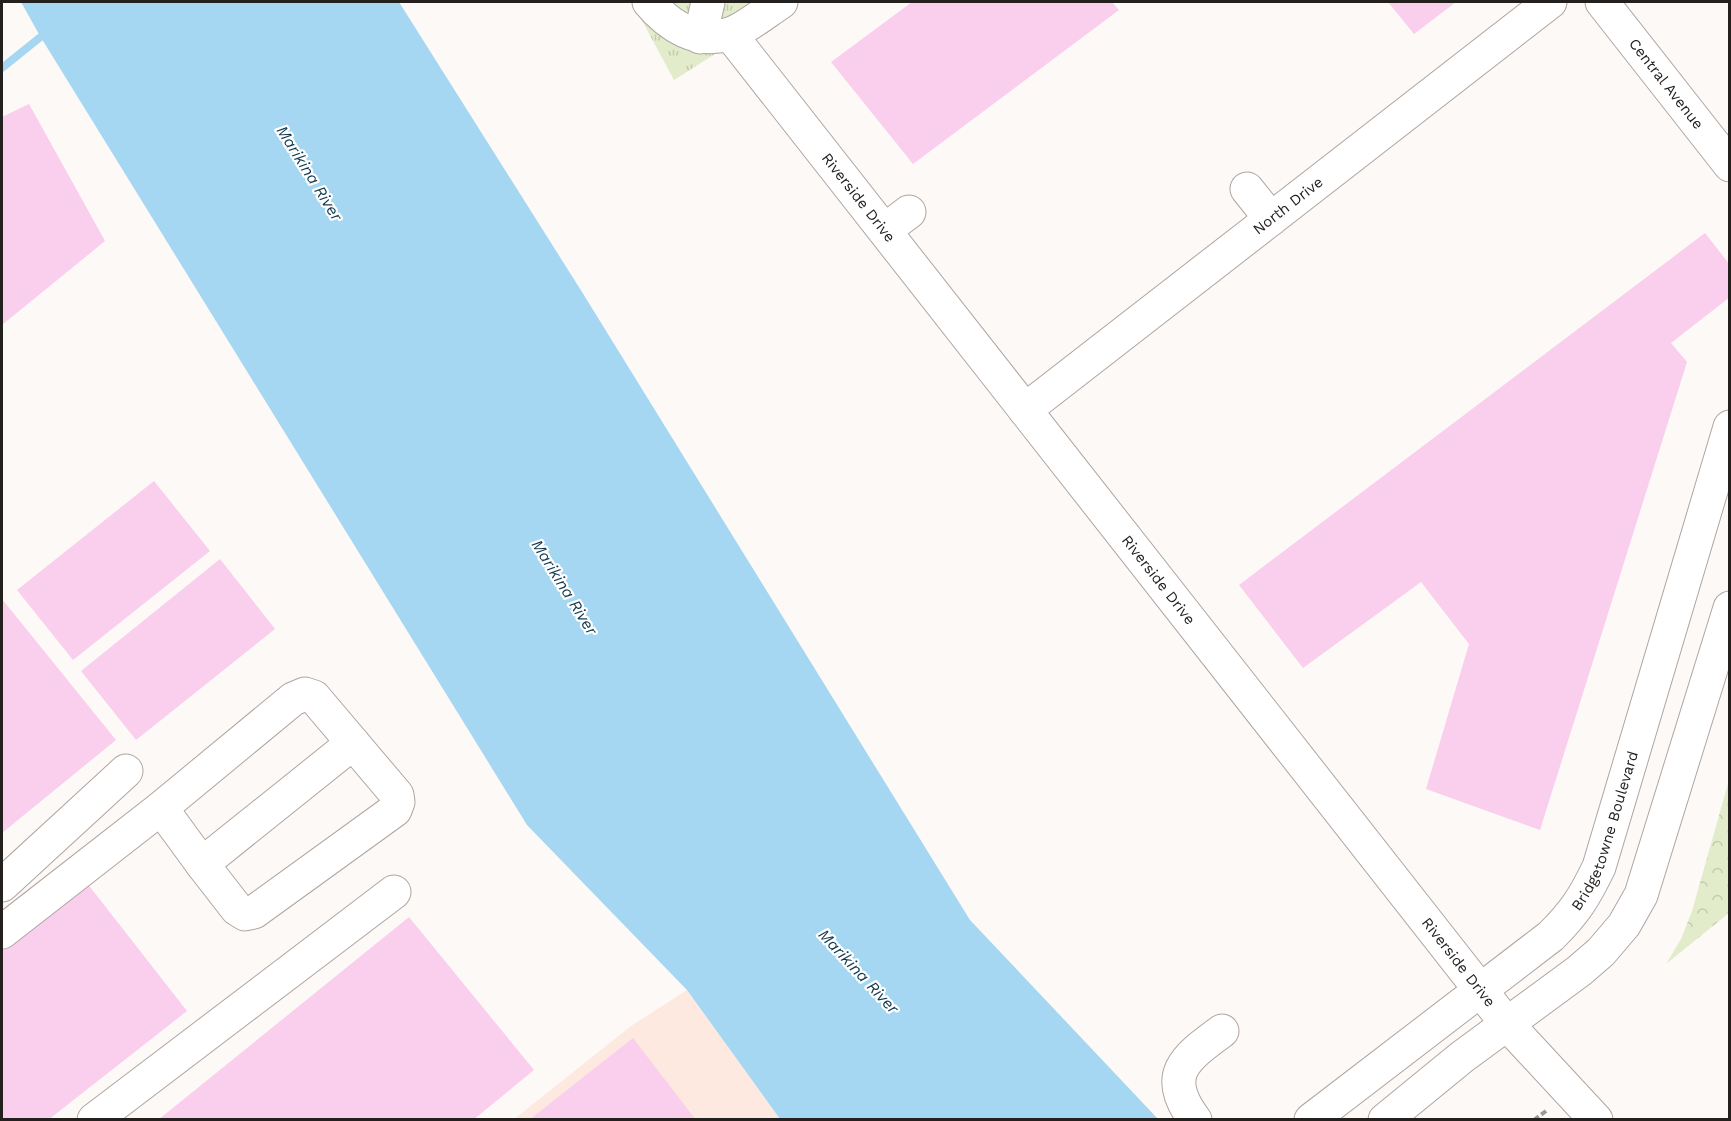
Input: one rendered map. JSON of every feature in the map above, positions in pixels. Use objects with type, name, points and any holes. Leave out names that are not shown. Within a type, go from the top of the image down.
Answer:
[{"type":"street","points":[[649,2],[678,27],[715,36],[758,18],[780,2]]},
{"type":"street","points":[[708,2],[715,36]]},
{"type":"street","name":"North Drive","points":[[1025,410],[1550,2]]},
{"type":"street","name":"Central Avenue","points":[[1602,2],[1730,165]]},
{"type":"street","name":"Riverside Drive","points":[[715,36],[897,221],[1025,410],[1507,1024],[1596,1119]]},
{"type":"street","points":[[1247,189],[1271,219]]},
{"type":"street","name":"Bridgetowne Boulevard","points":[[1311,1119],[1551,936],[1570,917],[1585,896],[1599,867],[1730,427]]},
{"type":"street","points":[[1385,1119],[1579,971],[1601,952],[1624,926],[1641,895],[1730,608]]},
{"type":"street","points":[[2,932],[160,808],[293,699],[304,694],[314,697],[397,795],[398,802],[395,810],[254,912],[245,914],[237,909],[160,808]]},
{"type":"street","points":[[202,864],[353,743]]},
{"type":"street","points":[[2,885],[126,771]]},
{"type":"street","points":[[94,1119],[394,892]]},
{"type":"street","points":[[1195,1119],[1181,1099],[1178,1083],[1182,1067],[1194,1052],[1222,1031]]},
{"type":"path","points":[[1534,1119],[1543,1113]]},
{"type":"shaded area","points":[[687,990],[780,1119],[513,1120],[631,1026]]},
{"type":"green space","points":[[632,2],[797,2],[674,80]]},
{"type":"green space","points":[[1729,780],[1729,913],[1666,964],[1681,939],[1692,911]]},
{"type":"water","name":"Marikina River","points":[[21,2],[399,2],[582,292],[970,920],[1158,1119],[780,1119],[687,990],[527,825]]},
{"type":"building","points":[[912,2],[1112,2],[1119,10],[913,164],[831,62]]},
{"type":"building","points":[[1388,2],[1456,2],[1414,34]]},
{"type":"building","points":[[29,104],[105,241],[2,325],[2,117]]},
{"type":"building","points":[[1705,233],[1730,265],[1730,297],[1671,343],[1687,362],[1540,830],[1426,789],[1469,644],[1421,582],[1303,668],[1239,585]]},
{"type":"building","points":[[154,481],[210,551],[73,660],[17,590]]},
{"type":"building","points":[[220,559],[275,629],[136,740],[81,671]]},
{"type":"building","points":[[2,599],[116,740],[2,833]]},
{"type":"building","points":[[83,878],[187,1011],[48,1120],[2,1120],[2,941]]},
{"type":"building","points":[[409,917],[534,1070],[473,1120],[158,1120]]},
{"type":"building","points":[[633,1038],[696,1120],[529,1120]]},
{"type":"waterway","points":[[2,68],[48,31]]}]
